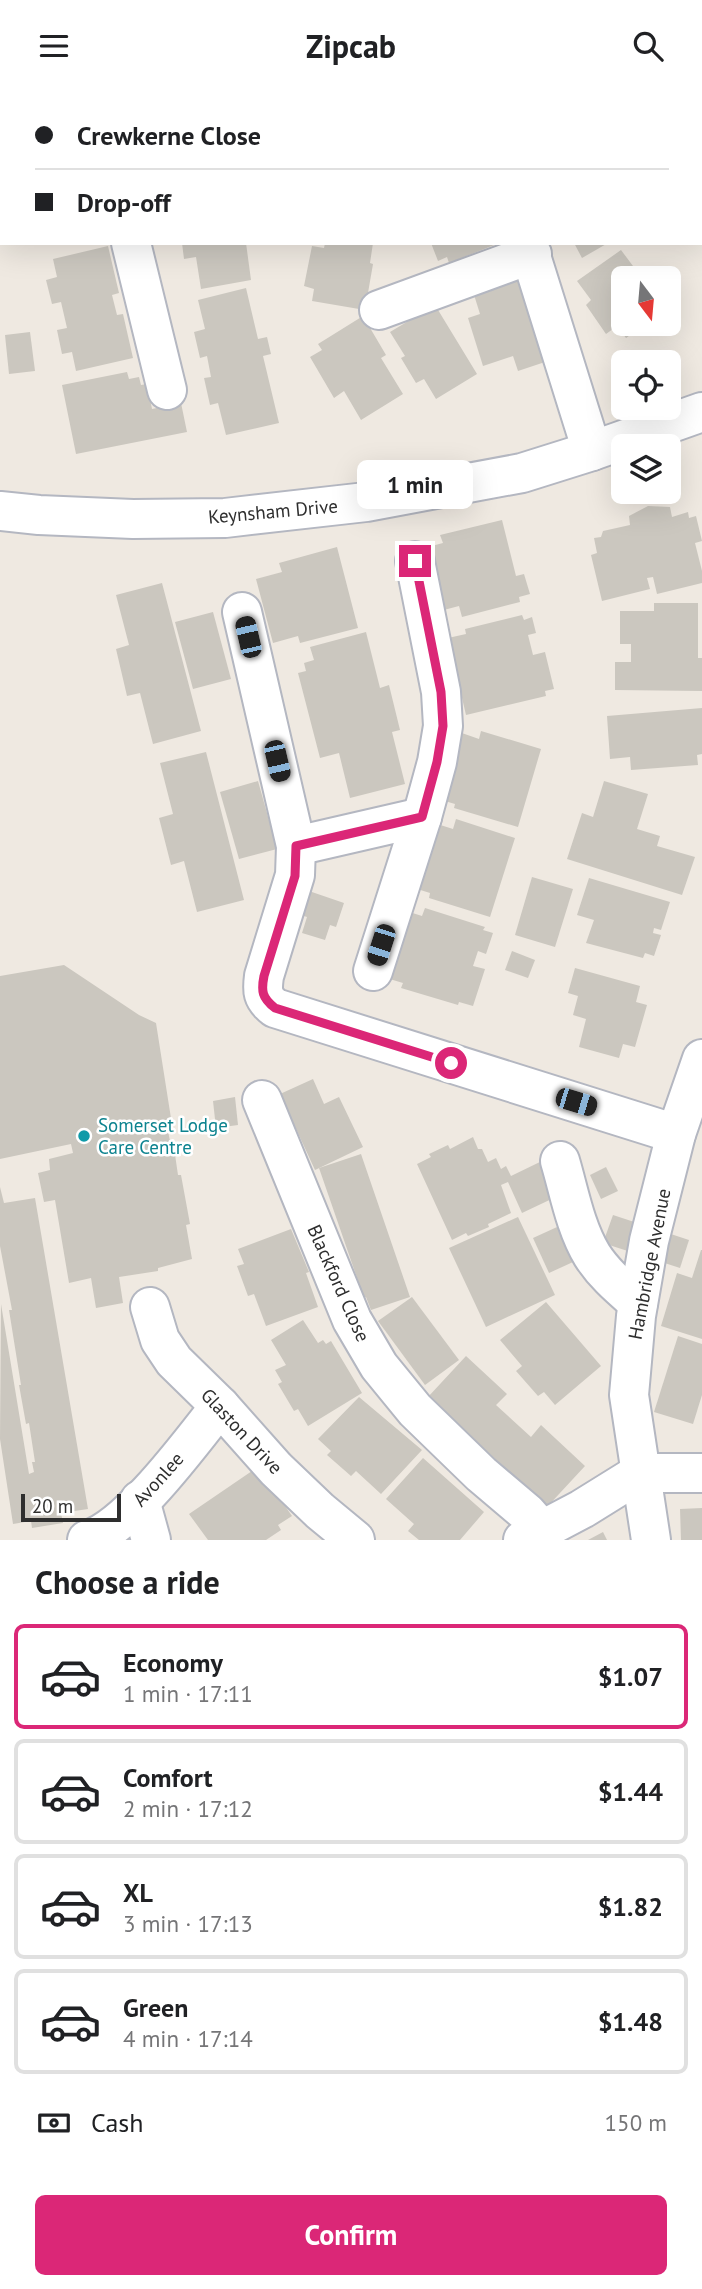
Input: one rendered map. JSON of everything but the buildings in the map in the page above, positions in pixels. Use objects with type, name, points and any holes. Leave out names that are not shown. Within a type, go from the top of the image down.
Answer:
[{"type":"street","points":[[131,245],[167,390]]},
{"type":"street","points":[[379,310],[530,249],[592,451]]},
{"type":"street","name":"Keynsham Drive","points":[[0,510],[38,515],[133,519],[225,518],[366,502],[522,473],[702,412]]},
{"type":"street","points":[[373,971],[422,817],[437,762],[443,726],[441,692],[415,561]]},
{"type":"street","points":[[242,612],[296,846],[295,876],[264,976],[263,995],[275,1008],[677,1134]]},
{"type":"street","points":[[296,846],[422,817]]},
{"type":"street","name":"Hambridge Avenue","points":[[651,1540],[629,1395],[638,1303],[649,1241],[677,1134],[702,1059]]},
{"type":"street","name":"Blackford Close","points":[[262,1100],[352,1320],[379,1366],[415,1411],[527,1513],[533,1535]]},
{"type":"street","points":[[560,1161],[579,1226],[591,1253],[608,1276],[638,1303]]},
{"type":"street","name":"Glaston Drive","points":[[150,1307],[160,1340],[174,1361],[220,1406],[276,1469],[355,1540]]},
{"type":"street","name":"Avonlee","points":[[87,1540],[100,1536],[164,1476],[220,1406]]},
{"type":"street","points":[[533,1535],[640,1473],[702,1473]]},
{"type":"street","points":[[140,1500],[151,1540]]},
{"type":"place","name":"Somerset Lodge Care Centre","points":[[84,1136]]},
{"type":"route","points":[[415,561],[441,692],[443,726],[437,762],[422,817],[296,846],[295,876],[286,913],[264,976],[262,991],[266,1000],[275,1008],[451,1063]]}]
